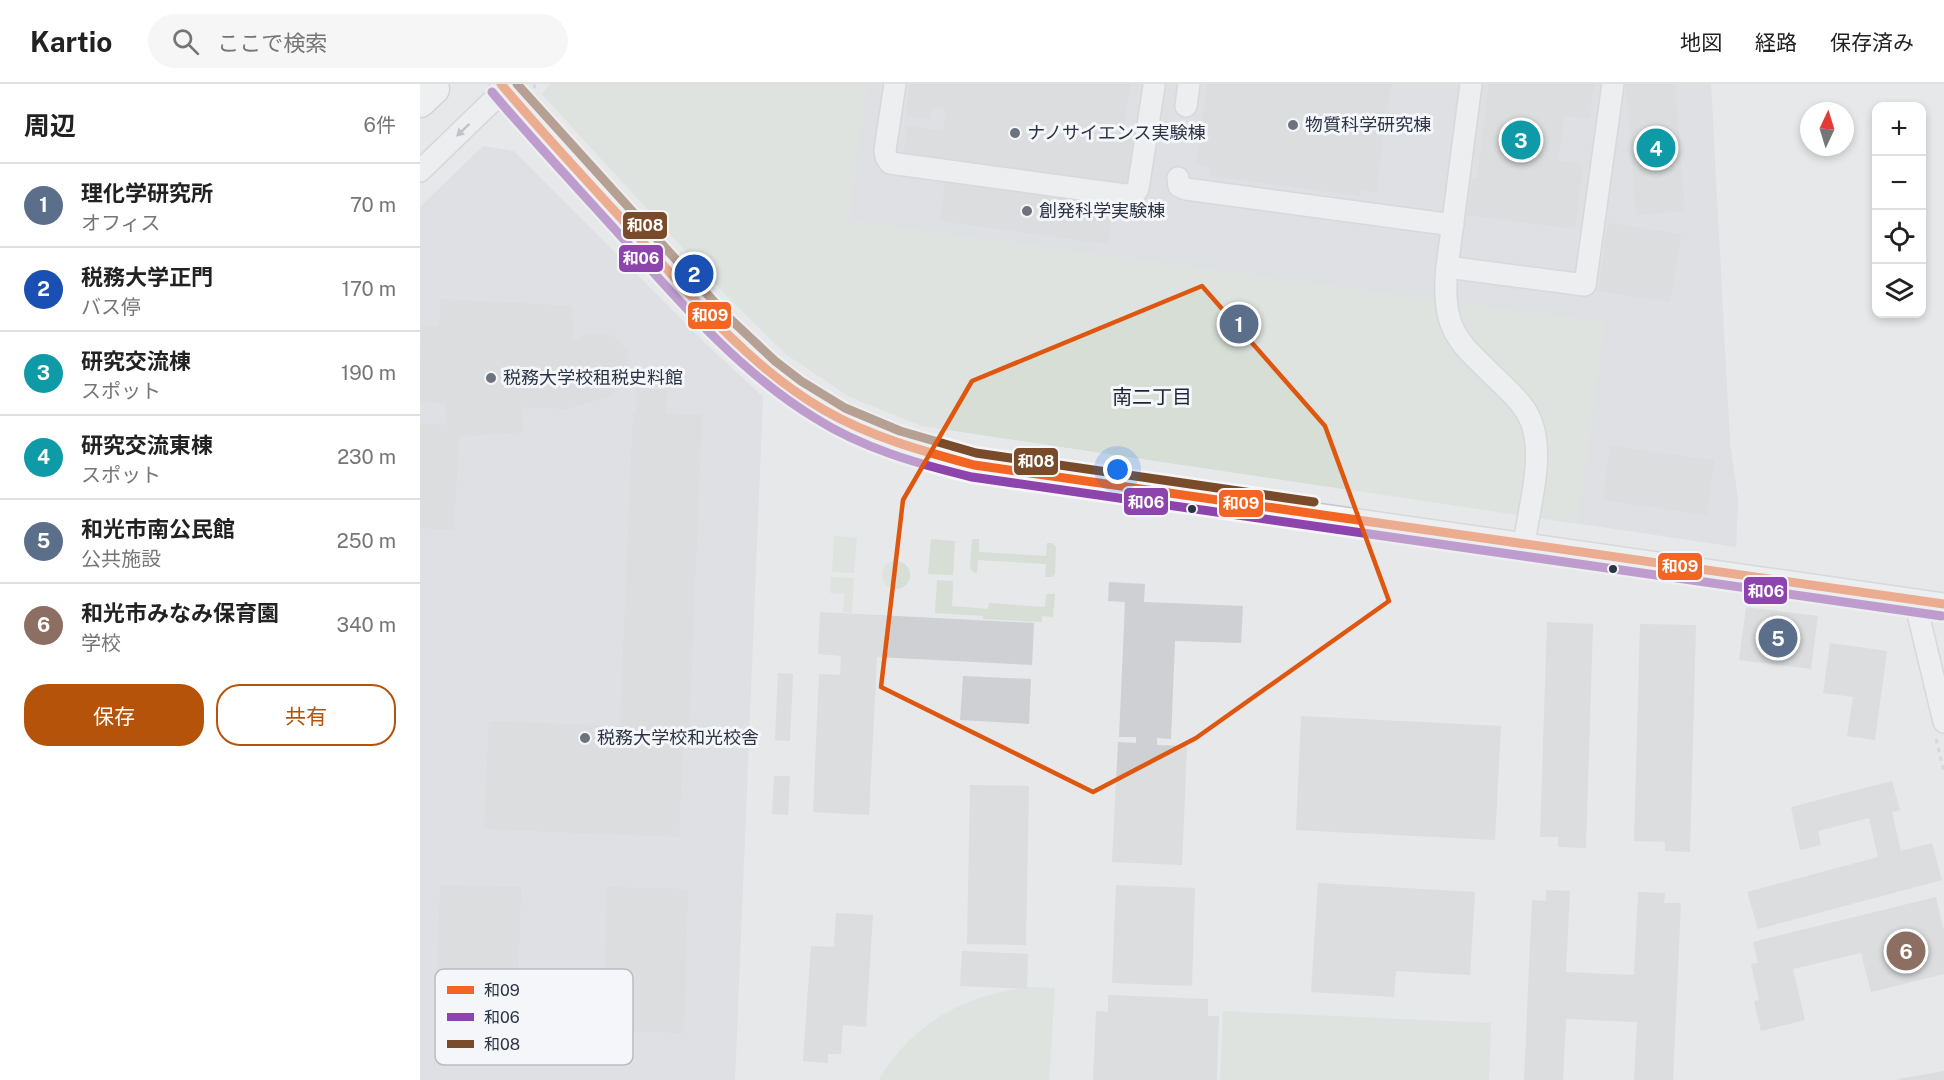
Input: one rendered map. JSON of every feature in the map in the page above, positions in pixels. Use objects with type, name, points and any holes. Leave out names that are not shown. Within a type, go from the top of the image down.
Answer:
[{"type":"street","points":[[895,84],[885,150],[890,163],[1125,195],[1134,194],[1138,189],[1154,86]]},
{"type":"street","points":[[1186,106],[1189,84]]},
{"type":"street","points":[[1471,84],[1447,267],[1446,306],[1449,322],[1457,337],[1522,404],[1534,431],[1537,441],[1537,463],[1524,544]]},
{"type":"street","points":[[1447,267],[1585,285],[1613,84]]},
{"type":"street","points":[[420,171],[506,86],[728,334],[776,378],[822,409],[869,433],[919,451],[974,465],[1944,604]]},
{"type":"street","points":[[1178,178],[1179,186],[1186,189],[1453,225]]},
{"type":"street","points":[[1915,601],[1944,722]]},
{"type":"path","points":[[534,84],[536,96]]},
{"type":"highlighted area","points":[[1202,286],[1325,426],[1389,601],[1196,738],[1093,792],[881,687],[903,500],[972,381]]},
{"type":"shaded area","points":[[550,84],[1711,84],[1730,443],[1738,499],[1736,547],[922,426],[850,397],[786,354],[725,294],[542,94]]},
{"type":"shaded area","points":[[550,84],[868,84],[849,220],[1605,322],[1578,524],[922,426],[850,397],[786,354],[725,294],[542,94]]},
{"type":"shaded area","name":"税務大学校和光校舎","points":[[483,146],[514,151],[705,343],[763,397],[735,1080],[420,1080],[420,207]]},
{"type":"shaded area","points":[[834,536],[857,538],[854,573],[832,572]]},
{"type":"shaded area","points":[[931,539],[955,541],[953,575],[928,574]]},
{"type":"shaded area","points":[[979,539],[979,552],[1046,556],[1047,543],[1052,543],[1056,547],[1055,574],[1052,577],[1045,577],[1046,564],[978,560],[977,573],[974,573],[970,568],[972,540]]},
{"type":"shaded area","points":[[896,561],[906,565],[910,575],[906,585],[896,589],[886,585],[882,575],[886,565]]},
{"type":"shaded area","points":[[831,577],[854,578],[852,613],[843,612],[844,594],[830,593]]},
{"type":"shaded area","points":[[937,580],[953,581],[952,606],[988,609],[989,603],[1045,607],[1046,594],[1055,594],[1053,617],[1042,616],[1042,622],[983,619],[983,616],[935,613]]},
{"type":"shaded area","points":[[1033,987],[1055,988],[1049,1080],[879,1080],[908,1042],[944,1014],[986,996]]},
{"type":"shaded area","points":[[1223,1011],[1491,1023],[1489,1080],[1220,1080]]},
{"type":"building","name":"ナノサイエンス実験棟","points":[[910,84],[1130,84],[1123,136],[1133,137],[1127,184],[904,153],[907,126],[943,131],[946,110],[932,107],[930,120],[906,116]]},
{"type":"building","name":"物質科学研究棟","points":[[1207,84],[1391,84],[1376,192],[1361,190],[1360,196],[1209,176],[1211,167],[1196,165]]},
{"type":"building","points":[[1489,84],[1594,84],[1590,119],[1564,116],[1558,161],[1583,164],[1575,229],[1467,215],[1472,178],[1477,179]]},
{"type":"building","points":[[1626,84],[1675,84],[1685,211],[1636,215]]},
{"type":"building","name":"創発科学実験棟","points":[[946,178],[1114,201],[1108,244],[940,221]]},
{"type":"building","points":[[1608,223],[1681,234],[1670,302],[1598,291]]},
{"type":"building","points":[[441,299],[572,306],[573,341],[585,334],[608,334],[617,339],[628,353],[629,369],[618,390],[607,397],[567,409],[521,407],[523,432],[459,437],[454,530],[420,528],[420,424],[447,425],[445,403],[420,402],[421,326],[439,327]]},
{"type":"building","points":[[637,388],[667,390],[666,414],[702,415],[689,735],[683,734],[679,837],[484,829],[489,721],[620,726],[633,413],[636,413]]},
{"type":"building","points":[[1610,446],[1714,460],[1707,515],[1603,500]]},
{"type":"building","points":[[1109,582],[1145,584],[1144,602],[1243,606],[1241,643],[1175,641],[1171,739],[1157,738],[1157,745],[1187,746],[1182,865],[1112,862],[1118,742],[1136,743],[1136,737],[1119,737],[1125,602],[1108,601]]},
{"type":"building","points":[[1746,607],[1818,616],[1811,669],[1739,660]]},
{"type":"building","points":[[820,612],[1034,623],[1032,665],[877,657],[869,815],[813,812],[819,674],[840,675],[841,656],[818,654]]},
{"type":"building","points":[[1547,622],[1593,624],[1586,848],[1558,847],[1558,837],[1540,837]]},
{"type":"building","points":[[1640,624],[1696,625],[1690,852],[1665,851],[1665,842],[1634,841]]},
{"type":"building","points":[[1830,643],[1887,651],[1875,740],[1847,736],[1853,697],[1823,693]]},
{"type":"building","points":[[778,673],[793,674],[790,741],[775,740]]},
{"type":"building","points":[[963,676],[1031,679],[1029,724],[960,720]]},
{"type":"building","points":[[1301,716],[1501,726],[1495,840],[1296,830]]},
{"type":"building","points":[[774,776],[790,776],[788,815],[772,814]]},
{"type":"building","points":[[1892,781],[1900,810],[1892,812],[1901,851],[1932,843],[1942,880],[1758,929],[1747,892],[1878,857],[1869,818],[1818,831],[1821,845],[1800,850],[1791,807]]},
{"type":"building","points":[[970,785],[1029,786],[1026,945],[967,944]]},
{"type":"building","points":[[1318,883],[1475,892],[1470,975],[1396,971],[1394,997],[1311,992]]},
{"type":"building","points":[[440,885],[521,887],[519,969],[438,969]]},
{"type":"building","points":[[1116,885],[1195,888],[1192,986],[1112,983]]},
{"type":"building","points":[[607,887],[688,889],[684,1033],[633,1031],[633,969],[605,969]]},
{"type":"building","points":[[1546,890],[1570,891],[1566,972],[1634,975],[1638,892],[1665,893],[1664,903],[1681,903],[1673,1080],[1634,1080],[1637,1022],[1566,1019],[1563,1080],[1524,1080],[1532,900],[1546,901]]},
{"type":"building","points":[[1936,897],[1944,931],[1944,974],[1871,992],[1861,953],[1793,969],[1805,1020],[1761,1031],[1754,1001],[1759,1000],[1751,964],[1758,963],[1753,942]]},
{"type":"building","points":[[836,913],[873,915],[866,1027],[843,1025],[841,1054],[828,1054],[828,1063],[803,1061],[811,946],[834,947]]},
{"type":"building","points":[[962,951],[1028,954],[1027,989],[960,986]]},
{"type":"building","points":[[1108,995],[1208,999],[1208,1016],[1219,1016],[1217,1080],[1093,1080],[1096,1011],[1108,1012]]},
{"type":"building","points":[[1944,1071],[1944,1080],[1898,1080],[1898,1079]]},
{"type":"transit line","name":"和09","points":[[501,84],[698,304],[745,351],[796,392],[824,410],[860,428],[897,442],[974,465],[1944,604]]},
{"type":"transit line","name":"和08","points":[[517,84],[727,316],[775,361],[801,381],[845,408],[900,431],[976,453],[1314,502]]},
{"type":"transit line","name":"和06","points":[[492,92],[665,285],[735,357],[760,379],[815,418],[833,429],[891,454],[972,477],[1942,616]]},
{"type":"place","name":"物質科学研究棟","points":[[1293,125]]},
{"type":"place","name":"ナノサイエンス実験棟","points":[[1015,133]]},
{"type":"place","name":"研究交流棟","points":[[1521,140]]},
{"type":"place","name":"研究交流東棟","points":[[1656,148]]},
{"type":"place","name":"創発科学実験棟","points":[[1027,211]]},
{"type":"place","name":"税務大学正門","points":[[694,274]]},
{"type":"place","name":"理化学研究所","points":[[1239,324]]},
{"type":"place","name":"税務大学校租税史料館","points":[[491,378]]},
{"type":"place","name":"和光市南公民館","points":[[1778,638]]},
{"type":"place","name":"税務大学校和光校舎","points":[[585,738]]},
{"type":"place","name":"和光市みなみ保育園","points":[[1906,951]]},
{"type":"district","name":"南二丁目","points":[[1152,397]]}]
